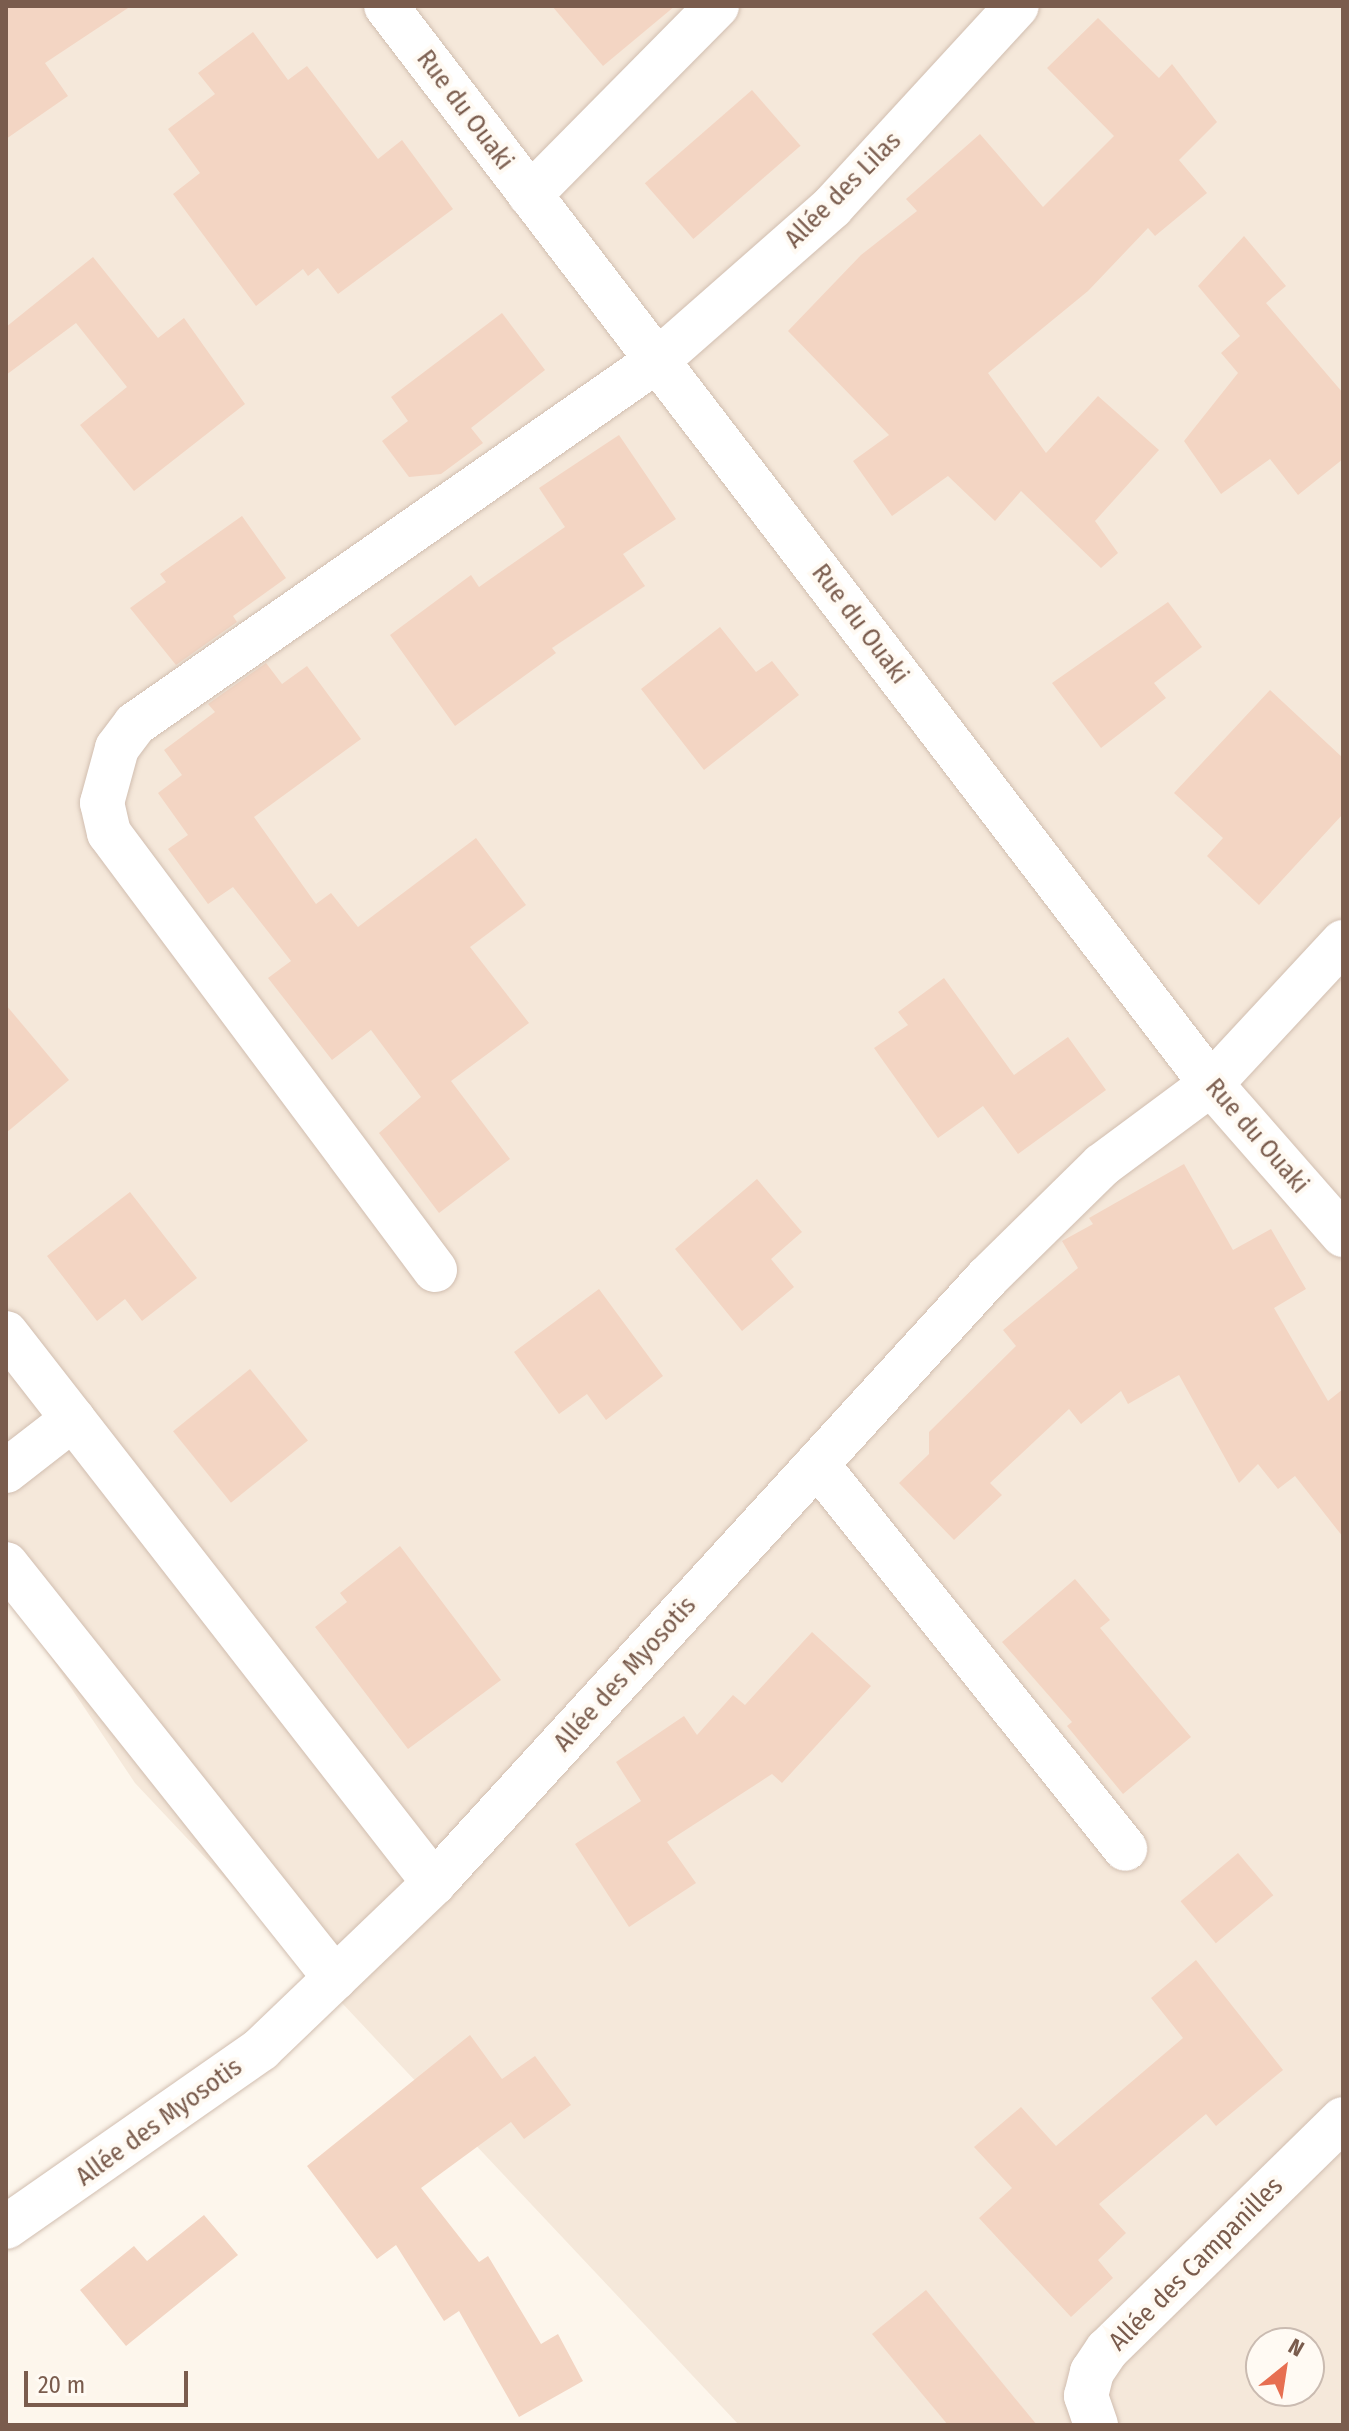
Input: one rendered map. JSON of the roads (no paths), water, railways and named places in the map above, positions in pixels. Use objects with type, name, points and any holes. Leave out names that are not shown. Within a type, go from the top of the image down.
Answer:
[{"type":"street","name":"Rue du Ouaki","points":[[386,6],[1211,1084],[1343,1235]]},
{"type":"street","points":[[530,195],[717,6]]},
{"type":"street","name":"Allée des Lilas","points":[[435,1270],[109,833],[102,803],[107,774],[117,748],[135,724],[658,360],[832,207],[1017,6]]},
{"type":"street","name":"Allée des Myosotis","points":[[6,2227],[261,2049],[434,1883],[987,1278],[1092,1176],[1211,1084],[1343,942]]},
{"type":"street","points":[[6,1333],[434,1883]]},
{"type":"street","points":[[6,1471],[73,1419]]},
{"type":"street","points":[[817,1464],[1125,1849]]},
{"type":"street","points":[[6,1564],[335,1978]]},
{"type":"street","name":"Allée des Campanilles","points":[[1096,2425],[1086,2396],[1092,2372],[1107,2350],[1343,2119]]}]
